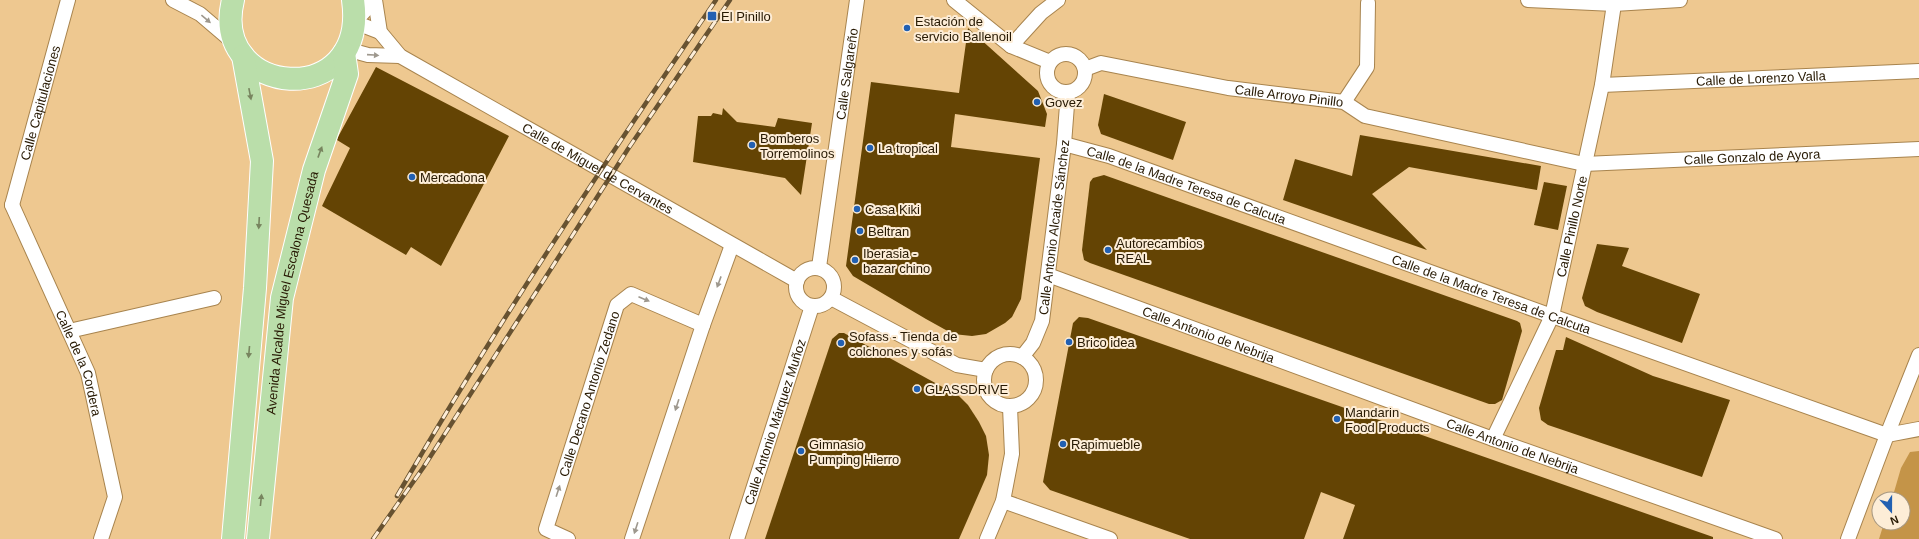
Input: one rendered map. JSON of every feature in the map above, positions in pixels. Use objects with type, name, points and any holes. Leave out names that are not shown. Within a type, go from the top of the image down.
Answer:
[{"type":"main road","name":"Avenida Alcalde Miguel Escalona Quesada","points":[[233,0],[230,12],[231,29],[239,50],[262,161],[255,288],[233,539]]},
{"type":"main road","points":[[239,50],[257,69],[274,77],[294,80],[313,76],[330,67],[345,51],[353,35],[354,13],[372,0]]},
{"type":"main road","name":"Avenida Alcalde Miguel Escalona Quesada","points":[[258,539],[282,298],[314,170],[347,74],[345,51]]},
{"type":"street","name":"Calle Capitulaciones","points":[[6,204],[68,0]]},
{"type":"street","points":[[173,0],[200,14],[239,50]]},
{"type":"street","points":[[375,0],[380,32]]},
{"type":"street","name":"Calle Salgareño","points":[[818,267],[856,0]]},
{"type":"street","points":[[954,0],[1011,46],[1050,62]]},
{"type":"street","points":[[1011,46],[1041,13],[1058,0]]},
{"type":"street","points":[[1528,0],[1614,4],[1680,0]]},
{"type":"street","points":[[1344,102],[1367,67],[1368,3]]},
{"type":"street","name":"Calle Pinillo Norte","points":[[1493,439],[1552,316],[1602,85],[1614,4]]},
{"type":"street","points":[[354,13],[380,32],[400,56]]},
{"type":"street","points":[[345,51],[368,55],[400,56]]},
{"type":"street","points":[[1066,54],[1078,58],[1085,69],[1083,82],[1074,90],[1068,92],[1056,90],[1048,80],[1046,74],[1050,62],[1054,57],[1066,54]]},
{"type":"street","name":"Calle de Miguel de Cervantes","points":[[400,56],[797,281]]},
{"type":"street","name":"Calle Arroyo Pinillo","points":[[1085,69],[1101,63],[1228,88],[1344,102],[1364,116],[1584,164]]},
{"type":"street","name":"Calle de Lorenzo Valla","points":[[1602,85],[1919,71]]},
{"type":"street","name":"Calle Antonio Alcaide Sánchez","points":[[1022,357],[1034,343],[1042,321],[1064,144],[1068,92]]},
{"type":"street","name":"Calle de la Madre Teresa de Calcuta","points":[[1064,144],[1109,156],[1552,316],[1887,434],[1919,430]]},
{"type":"street","name":"Calle Gonzalo de Ayora","points":[[1584,164],[1919,149]]},
{"type":"street","name":"Calle de la Cordera","points":[[6,204],[69,331],[88,373],[115,497],[101,539]]},
{"type":"street","points":[[632,539],[703,325],[732,245]]},
{"type":"street","points":[[818,267],[825,270],[833,279],[834,292],[831,298],[823,304],[812,306],[801,300],[796,288],[797,281],[803,272],[818,267]]},
{"type":"street","name":"Calle Antonio de Nebrija","points":[[1048,276],[1493,439],[1775,539]]},
{"type":"street","name":"Calle Decano Antonio Zedano","points":[[568,539],[546,529],[617,305],[631,294],[703,325]]},
{"type":"street","points":[[69,331],[214,298]]},
{"type":"street","points":[[831,298],[957,365],[986,370]]},
{"type":"street","name":"Calle Antonio Márquez Muñoz","points":[[737,539],[812,306]]},
{"type":"street","points":[[1005,354],[1014,354],[1022,357],[1029,362],[1034,369],[1036,385],[1032,393],[1027,400],[1019,405],[1010,407],[994,401],[988,395],[984,387],[984,378],[990,362],[1005,354]]},
{"type":"street","points":[[1848,539],[1887,434],[1919,355]]},
{"type":"street","points":[[987,539],[1003,501],[1012,454],[1010,407]]},
{"type":"street","points":[[1003,501],[1110,539]]},
{"type":"shaded area","points":[[1919,451],[1919,539],[1879,539],[1882,531],[1911,531],[1911,491],[1894,491],[1901,468],[1910,452]]},
{"type":"building","points":[[968,28],[1038,91],[1047,114],[1045,127],[955,114],[951,147],[1040,158],[1021,299],[1012,317],[1005,323],[986,334],[972,336],[953,334],[926,319],[853,276],[846,266],[871,82],[959,93]]},
{"type":"building","name":"Mercadona","points":[[376,67],[509,136],[441,266],[411,247],[406,255],[322,206],[350,148],[337,140],[338,137]]},
{"type":"building","points":[[1104,94],[1186,122],[1173,160],[1101,134],[1098,125]]},
{"type":"building","name":"Bomberos Torremolinos","points":[[723,108],[737,122],[775,127],[778,118],[812,123],[801,195],[785,178],[693,162],[698,116],[711,116],[713,113],[722,115]]},
{"type":"building","points":[[1360,135],[1541,166],[1537,190],[1409,167],[1372,194],[1427,250],[1283,200],[1295,159],[1352,176]]},
{"type":"building","points":[[1104,175],[1517,321],[1520,323],[1522,331],[1502,400],[1495,404],[1489,404],[1084,260],[1082,250],[1090,182],[1093,178]]},
{"type":"building","points":[[1544,182],[1567,186],[1558,230],[1534,225]]},
{"type":"building","points":[[1597,244],[1629,248],[1622,266],[1700,294],[1682,343],[1597,312],[1585,306],[1582,298]]},
{"type":"building","points":[[1079,317],[1088,318],[1713,537],[1713,539],[1343,539],[1355,505],[1321,492],[1304,539],[1190,539],[1050,490],[1043,482],[1073,323]]},
{"type":"building","points":[[839,333],[844,333],[959,396],[968,405],[979,422],[986,436],[989,455],[987,475],[959,539],[765,539],[832,339]]},
{"type":"building","points":[[1566,337],[1653,376],[1730,400],[1702,477],[1548,425],[1541,420],[1539,408],[1556,350],[1563,350]]},
{"type":"railway","points":[[397,496],[512,307],[633,122],[716,0]]},
{"type":"railway","points":[[373,539],[423,468],[628,149],[730,0]]},
{"type":"place","name":"El Pinillo","points":[[712,16]]},
{"type":"place","name":"Estación de servicio Ballenoil","points":[[907,28]]},
{"type":"place","name":"Govez","points":[[1037,102]]},
{"type":"place","name":"Bomberos Torremolinos","points":[[752,145]]},
{"type":"place","name":"La tropical","points":[[870,148]]},
{"type":"place","name":"Mercadona","points":[[412,177]]},
{"type":"place","name":"Casa Kiki","points":[[857,209]]},
{"type":"place","name":"Beltran","points":[[860,231]]},
{"type":"place","name":"Autorecambios REAL","points":[[1108,250]]},
{"type":"place","name":"Iberasia - bazar chino","points":[[855,260]]},
{"type":"place","name":"Brico idea","points":[[1069,342]]},
{"type":"place","name":"Sofass - Tienda de colchones y sofás","points":[[841,343]]},
{"type":"place","name":"GLASSDRIVE","points":[[917,389]]},
{"type":"place","name":"Mandarin Food Products","points":[[1337,419]]},
{"type":"place","name":"Rapimueble","points":[[1063,444]]},
{"type":"place","name":"Gimnasio Pumping Hierro","points":[[801,451]]}]
